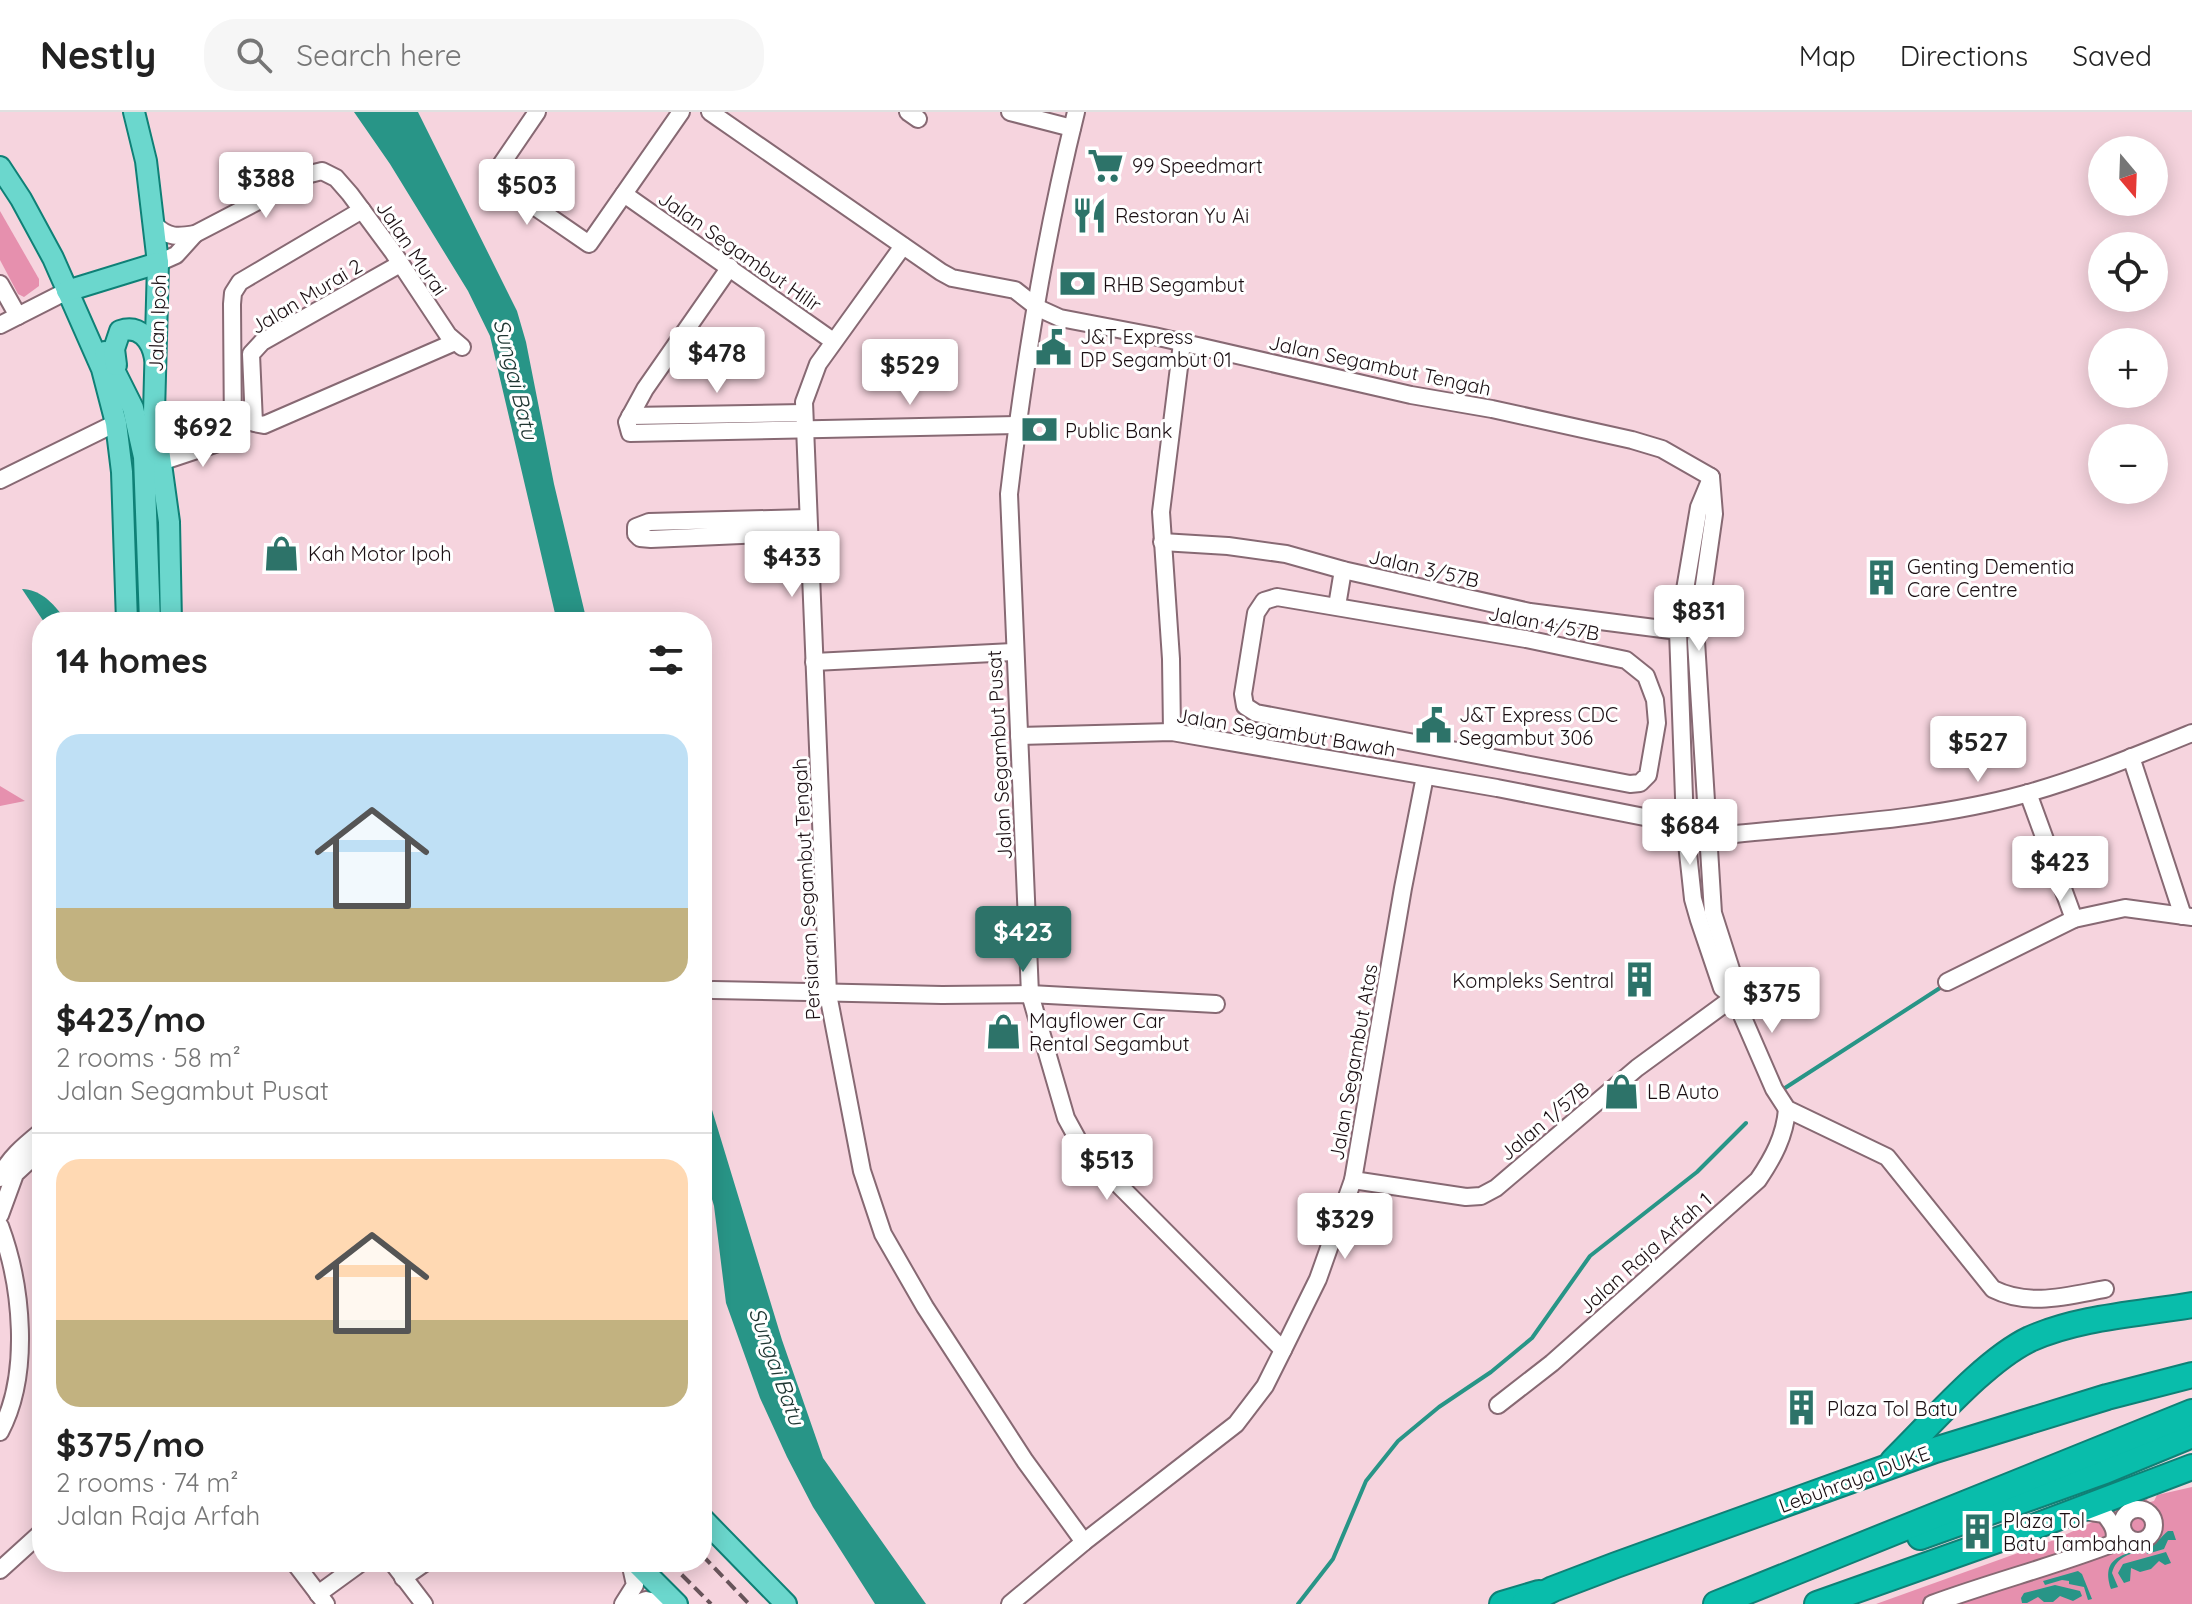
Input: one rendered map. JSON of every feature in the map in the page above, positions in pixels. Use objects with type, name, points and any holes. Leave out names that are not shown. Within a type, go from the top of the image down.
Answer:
[{"type":"highway","points":[[1887,1467],[1996,1361],[2029,1340],[2073,1325],[2192,1305]]},
{"type":"highway","name":"Lebuhraya DUKE","points":[[1524,1604],[1553,1589],[1887,1467],[2107,1397],[2192,1375]]},
{"type":"highway","points":[[1716,1604],[2192,1412]]},
{"type":"highway","points":[[1757,1587],[1955,1526],[2105,1471],[2192,1435]]},
{"type":"highway","points":[[1817,1604],[2192,1467]]},
{"type":"highway","points":[[1857,1590],[2105,1471]]},
{"type":"highway","points":[[1502,1604],[1553,1589]]},
{"type":"main road","name":"Jalan Ipoh","points":[[134,112],[146,161],[158,263],[154,413],[169,522],[171,612]]},
{"type":"main road","points":[[0,167],[32,218],[102,369],[116,423],[122,472],[127,612]]},
{"type":"main road","points":[[114,276],[133,263],[155,225]]},
{"type":"main road","points":[[67,291],[158,263]]},
{"type":"main road","name":"Jalan Ipoh","points":[[67,291],[101,344],[133,408],[144,457],[150,612]]},
{"type":"main road","points":[[118,377],[114,349],[120,331],[136,329],[153,347],[156,361]]},
{"type":"main road","points":[[712,1528],[786,1604]]},
{"type":"main road","points":[[643,1572],[677,1604]]},
{"type":"street","points":[[537,112],[494,175],[499,182],[589,244],[681,112]]},
{"type":"street","name":"Jalan Segambut Tengah","points":[[710,112],[952,278],[1015,290],[1038,308],[1060,318],[1632,440],[1662,449],[1711,477]]},
{"type":"street","points":[[1010,112],[1074,120]]},
{"type":"street","name":"Jalan Segambut Pusat","points":[[1074,120],[1017,425],[1009,494],[1013,652],[1030,994],[1066,1118],[1078,1140],[1095,1161],[1283,1350]]},
{"type":"street","name":"Jalan Murai","points":[[195,234],[315,171],[322,171],[336,178],[362,210],[458,345],[264,425],[254,423]]},
{"type":"street","name":"Jalan Segambut Hilir","points":[[624,194],[833,341]]},
{"type":"street","points":[[161,462],[233,438],[232,304],[233,293],[240,282],[362,210]]},
{"type":"street","points":[[155,225],[164,234],[195,234]]},
{"type":"street","points":[[158,263],[179,252],[195,234]]},
{"type":"street","name":"Persiaran Segambut Tengah","points":[[903,246],[833,341],[818,364],[807,390],[804,422],[828,994],[858,1156],[883,1234],[972,1381],[1084,1542]]},
{"type":"street","name":"Jalan Murai 2","points":[[254,423],[251,354],[262,342],[400,264]]},
{"type":"street","points":[[730,267],[645,389],[630,416],[1017,425]]},
{"type":"street","points":[[0,284],[18,316]]},
{"type":"street","points":[[0,325],[67,291]]},
{"type":"street","points":[[1172,732],[1171,646],[1162,542],[1162,488],[1182,343]]},
{"type":"street","points":[[0,480],[116,423]]},
{"type":"street","points":[[1711,477],[1699,507],[1678,631],[1685,825],[1693,899],[1722,988],[1734,997]]},
{"type":"street","points":[[1711,477],[1714,514],[1696,641],[1713,913],[1735,982],[1734,997],[1774,1089],[1787,1109],[1887,1157],[1993,1289],[2009,1297],[2030,1300],[2105,1289]]},
{"type":"street","points":[[649,522],[809,525],[651,539],[636,534],[636,527],[649,522]]},
{"type":"street","name":"Jalan 3/57B","points":[[1162,542],[1286,554],[1530,612],[1678,631]]},
{"type":"street","points":[[1337,606],[1343,570]]},
{"type":"street","name":"Jalan 4/57B","points":[[1277,597],[1337,606],[1626,660],[1646,676],[1655,700],[1657,723],[1648,775],[1640,783],[1630,784],[1312,726],[1256,713],[1245,706],[1243,694],[1256,613],[1264,601],[1277,597]]},
{"type":"street","points":[[1526,639],[1530,612]]},
{"type":"street","points":[[814,662],[1013,652]]},
{"type":"street","points":[[1306,755],[1312,726]]},
{"type":"street","name":"Jalan Segambut Bawah","points":[[1019,736],[1172,732],[1497,788],[1685,825],[1707,833]]},
{"type":"street","points":[[1707,833],[1735,834],[1943,812],[2028,793],[2192,733]]},
{"type":"street","points":[[1404,772],[1410,743]]},
{"type":"street","points":[[1947,982],[2074,919],[2125,908],[2188,917],[2131,757]]},
{"type":"street","points":[[1497,788],[1502,759]]},
{"type":"street","name":"Jalan Segambut Atas","points":[[1010,1604],[1236,1424],[1265,1386],[1318,1279],[1353,1180],[1425,776]]},
{"type":"street","points":[[2028,793],[2074,919]]},
{"type":"street","points":[[713,990],[828,994],[1030,994],[1216,1004]]},
{"type":"street","name":"Jalan 1/57B","points":[[1353,1180],[1466,1197],[1481,1196],[1496,1188],[1637,1068],[1734,997]]},
{"type":"street","name":"Jalan Raja Arfah 1","points":[[1498,1405],[1552,1363],[1758,1180],[1782,1138],[1787,1109]]},
{"type":"street","points":[[0,1215],[6,1175],[22,1148],[32,1140]]},
{"type":"street","points":[[6,1175],[32,1156]]},
{"type":"street","points":[[0,1226],[20,1317],[13,1397],[0,1432]]},
{"type":"street","points":[[2149,1514],[2150,1503],[2161,1480]]},
{"type":"street","points":[[2077,1511],[2104,1514],[2120,1537],[2136,1542],[2150,1536],[2154,1522],[2149,1514],[2141,1510],[2132,1511],[2124,1518],[2120,1537]]},
{"type":"street","points":[[1932,1604],[1994,1581],[2070,1560],[2120,1537]]},
{"type":"street","points":[[0,1570],[32,1541]]},
{"type":"street","points":[[302,1572],[322,1599],[351,1572]]},
{"type":"street","points":[[399,1572],[424,1604]]},
{"type":"street","points":[[403,1578],[412,1572]]},
{"type":"street","points":[[623,1604],[635,1585],[633,1572]]},
{"type":"street","points":[[635,1604],[646,1600],[666,1604]]},
{"type":"shaded area","points":[[0,211],[39,279],[39,286],[24,297],[18,294],[0,260]]},
{"type":"shaded area","points":[[0,786],[25,801],[0,806]]},
{"type":"shaded area","points":[[2192,1487],[2192,1604],[1876,1604],[2054,1540],[2097,1520],[2098,1509],[2148,1492],[2147,1503],[2154,1501],[2157,1495]]},
{"type":"water","name":"Sungai Batu","points":[[354,112],[418,112],[517,311],[585,612],[555,612],[490,336],[468,291],[390,164]]},
{"type":"water","points":[[22,589],[44,597],[59,612],[37,612]]},
{"type":"water","name":"Sungai Batu","points":[[712,1110],[782,1340],[823,1458],[926,1604],[875,1604],[813,1507],[760,1398],[726,1303],[714,1206]]},
{"type":"water","points":[[2168,1531],[2173,1531],[2176,1540],[2168,1540],[2164,1549],[2147,1554],[2146,1551],[2135,1553],[2117,1563],[2112,1573],[2118,1587],[2111,1589],[2108,1577],[2113,1562],[2119,1557],[2153,1544]]},
{"type":"water","points":[[2166,1552],[2171,1563],[2165,1565],[2159,1561],[2151,1569],[2140,1572],[2131,1568],[2130,1581],[2124,1583],[2118,1573],[2123,1564]]},
{"type":"water","points":[[2078,1571],[2092,1599],[2088,1600],[2084,1587],[2069,1584],[2069,1581],[2045,1585],[2043,1581]]},
{"type":"water","points":[[2055,1585],[2080,1591],[2082,1596],[2073,1601],[2060,1596],[2053,1602],[2044,1602],[2038,1597],[2022,1603],[2024,1593]]},
{"type":"waterway","points":[[1785,1088],[1943,986]]},
{"type":"waterway","points":[[1298,1604],[1333,1559],[1366,1481],[1398,1441],[1532,1338],[1590,1256],[1697,1172],[1746,1123]]},
{"type":"railway","points":[[712,1565],[749,1604]]},
{"type":"railway","points":[[679,1572],[711,1604]]},
{"type":"place","name":"99 Speedmart","points":[[1106,165]]},
{"type":"place","name":"Restoran Yu Ai","points":[[1089,215]]},
{"type":"place","name":"RHB Segambut","points":[[1077,284]]},
{"type":"place","name":"J&T Express DP Segambut 01","points":[[1054,348]]},
{"type":"place","name":"Public Bank","points":[[1039,430]]},
{"type":"place","name":"Kah Motor Ipoh","points":[[282,553]]},
{"type":"place","name":"Genting Dementia Care Centre","points":[[1881,577]]},
{"type":"place","name":"J&T Express CDC Segambut 306","points":[[1433,725]]},
{"type":"place","name":"Kompleks Sentral","points":[[1640,980]]},
{"type":"place","name":"Mayflower Car Rental Segambut","points":[[1003,1031]]},
{"type":"place","name":"LB Auto","points":[[1621,1091]]},
{"type":"place","name":"Plaza Tol Batu","points":[[1801,1408]]},
{"type":"place","name":"Plaza Tol Batu Tambahan","points":[[1977,1532]]}]
